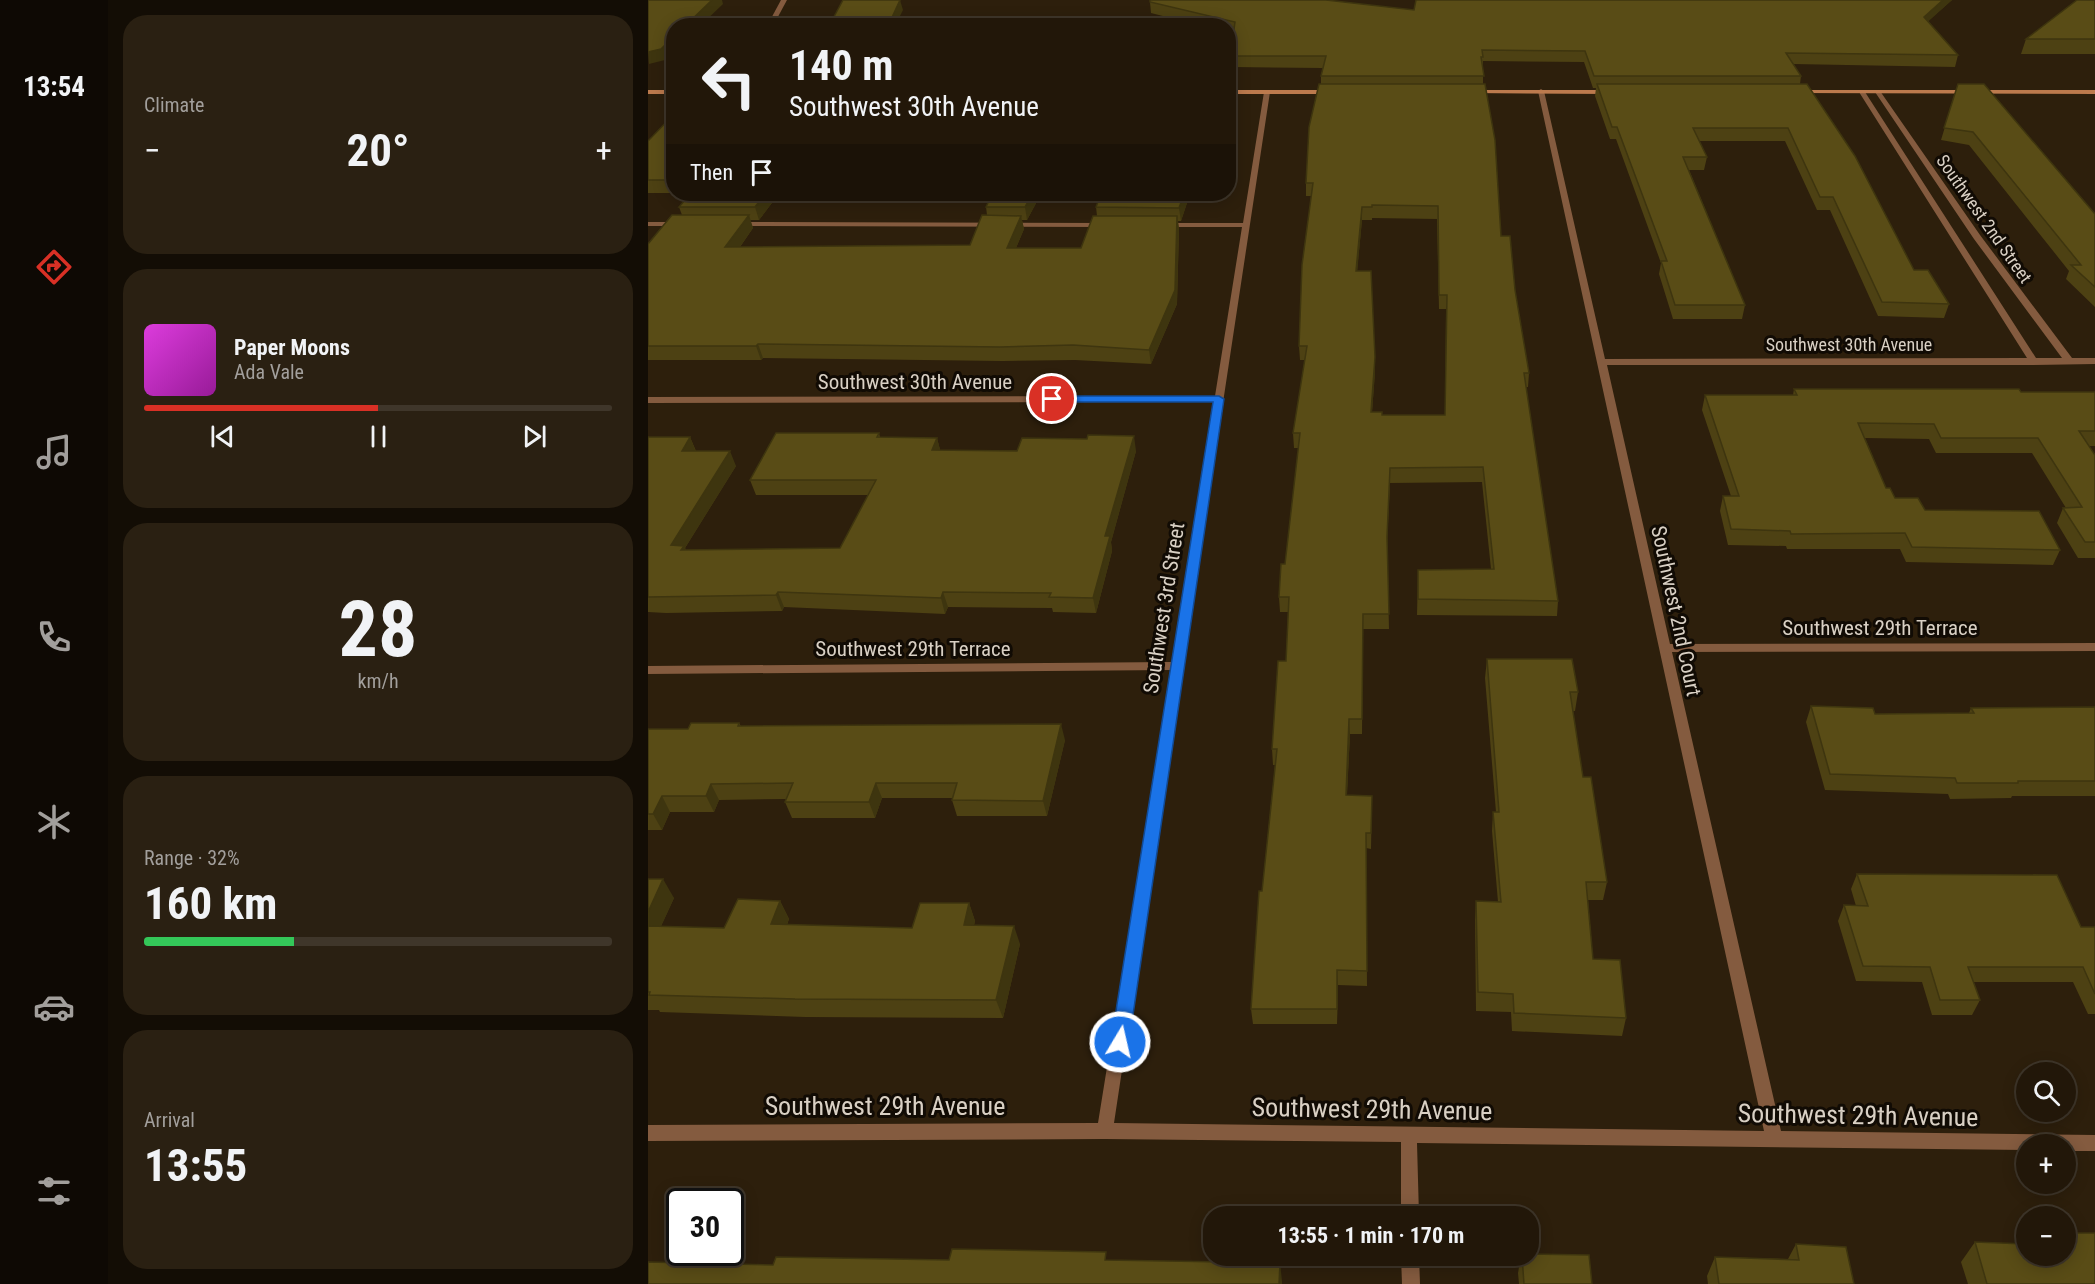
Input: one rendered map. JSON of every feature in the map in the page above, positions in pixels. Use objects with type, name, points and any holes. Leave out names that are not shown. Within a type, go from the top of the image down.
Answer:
[{"type":"main road","points":[[648,92],[666,92]]},
{"type":"main road","points":[[1236,92],[1338,92]]},
{"type":"main road","points":[[1458,92],[1624,92]]},
{"type":"main road","points":[[1791,92],[2095,92]]},
{"type":"street","points":[[774,18],[784,0]]},
{"type":"street","name":"Southwest 3rd Street","points":[[1105,1131],[1267,92]]},
{"type":"street","name":"Southwest 2nd Court","points":[[1542,92],[1774,1139]]},
{"type":"street","name":"Southwest 2nd Street","points":[[1862,92],[2034,362]]},
{"type":"street","name":"Southwest 2nd Street","points":[[1878,92],[1977,237],[2069,361]]},
{"type":"street","points":[[648,224],[696,224]]},
{"type":"street","points":[[731,224],[1112,225]]},
{"type":"street","points":[[1147,225],[1246,225]]},
{"type":"street","name":"Southwest 30th Avenue","points":[[1603,362],[2095,361]]},
{"type":"street","name":"Southwest 30th Avenue","points":[[648,400],[1219,399]]},
{"type":"street","name":"Southwest 29th Terrace","points":[[1664,648],[2095,647]]},
{"type":"street","name":"Southwest 29th Terrace","points":[[648,670],[1177,666]]},
{"type":"street","name":"Southwest 29th Avenue","points":[[648,1133],[1105,1131],[2095,1143]]},
{"type":"street","points":[[1409,1135],[1410,1206]]},
{"type":"street","points":[[1410,1266],[1411,1284]]},
{"type":"building","points":[[648,0],[712,0],[693,18],[666,18],[666,44],[661,49],[648,52]]},
{"type":"building","points":[[843,0],[900,0],[892,18],[833,18]]},
{"type":"building","points":[[1150,0],[1326,0],[1414,10],[1416,0],[1943,0],[1924,17],[1958,55],[1786,53],[1801,76],[1594,76],[1585,51],[1482,50],[1484,76],[1321,76],[1326,56],[1236,56],[1236,18],[1218,18],[1150,2]]},
{"type":"building","points":[[2077,0],[2095,0],[2095,39],[2026,39]]},
{"type":"building","points":[[1319,84],[1485,84],[1495,140],[1501,236],[1510,236],[1515,290],[1529,373],[1524,373],[1558,601],[1418,599],[1418,570],[1494,569],[1483,467],[1390,468],[1387,537],[1389,614],[1363,614],[1362,719],[1349,719],[1346,795],[1372,796],[1371,833],[1366,833],[1367,971],[1337,970],[1337,1009],[1251,1009],[1259,891],[1262,891],[1277,749],[1272,749],[1278,661],[1286,661],[1289,597],[1279,597],[1281,564],[1285,564],[1300,433],[1293,433],[1307,346],[1299,346],[1302,265],[1313,183],[1306,183],[1309,127]],"holes":[[[1372,205],[1438,206],[1439,295],[1447,295],[1445,415],[1382,415],[1382,412],[1371,412],[1375,357],[1371,271],[1356,271],[1362,207],[1372,207]]]},
{"type":"building","points":[[1597,84],[1807,84],[1855,156],[1914,270],[1928,270],[1949,304],[1882,302],[1833,197],[1820,197],[1788,128],[1693,128],[1707,157],[1683,157],[1745,305],[1675,305],[1661,261],[1667,261],[1617,127],[1612,127]]},
{"type":"building","points":[[1958,84],[1984,84],[2095,214],[2095,287],[2071,265],[2081,265],[1973,132],[1944,128]]},
{"type":"building","points":[[666,122],[666,180],[648,180],[648,141]]},
{"type":"building","points":[[684,201],[760,201],[755,207],[679,207]]},
{"type":"building","points":[[989,201],[1028,201],[1025,207],[986,207]]},
{"type":"building","points":[[1098,201],[1182,201],[1179,208],[1096,207]]},
{"type":"building","points":[[672,215],[749,215],[725,247],[970,245],[982,215],[1021,216],[1007,248],[1081,248],[1093,216],[1177,216],[1175,290],[1149,350],[1073,345],[1000,347],[758,344],[756,346],[648,346],[648,244]]},
{"type":"building","points":[[1794,389],[2019,389],[2021,392],[2095,392],[2095,431],[2079,431],[2095,455],[2095,542],[2085,542],[2063,508],[2082,507],[2038,438],[1941,438],[1934,424],[1858,423],[1886,488],[1890,488],[1895,498],[1918,498],[1925,510],[2039,511],[2060,550],[1912,547],[1905,533],[1791,534],[1790,531],[1731,529],[1723,496],[1739,496],[1705,395],[1797,395]]},
{"type":"building","points":[[776,433],[879,433],[877,437],[937,438],[932,450],[1017,451],[1022,438],[1087,439],[1088,435],[1134,436],[1105,536],[1110,536],[1093,598],[1049,597],[1051,593],[943,592],[941,598],[778,592],[776,595],[648,597],[648,437],[690,437],[682,451],[730,451],[671,545],[684,546],[681,550],[840,548],[876,480],[750,480]]},
{"type":"building","points":[[1487,659],[1572,659],[1578,692],[1570,692],[1583,777],[1591,777],[1607,882],[1586,882],[1593,959],[1620,960],[1626,1018],[1514,1013],[1513,994],[1478,992],[1476,901],[1501,902],[1493,812],[1499,812]]},
{"type":"building","points":[[1811,706],[1873,708],[1875,714],[1974,713],[1971,708],[2095,707],[2095,781],[1957,783],[1955,778],[1830,774]]},
{"type":"building","points":[[691,723],[739,723],[738,726],[1061,724],[1043,801],[952,800],[957,783],[876,783],[869,802],[785,802],[793,783],[711,784],[706,796],[662,796],[653,814],[648,814],[648,729],[688,729]]},
{"type":"building","points":[[1857,874],[2057,875],[2081,927],[2095,927],[2095,994],[2083,967],[1968,967],[1980,1000],[1940,1000],[1930,967],[1863,966],[1844,905],[1868,906]]},
{"type":"building","points":[[648,879],[663,879],[648,912]]},
{"type":"building","points":[[738,899],[780,901],[771,924],[912,928],[920,903],[969,903],[964,925],[1014,926],[996,1000],[795,999],[649,995],[648,926],[724,928]]},
{"type":"building","points":[[2076,1233],[2095,1233],[2095,1284],[1987,1284],[1975,1242],[2016,1244],[2016,1266],[2076,1266]]},
{"type":"building","points":[[1796,1244],[1846,1247],[1854,1284],[1719,1284],[1715,1257],[1799,1260]]},
{"type":"building","points":[[952,1249],[1106,1252],[1105,1260],[1203,1262],[1203,1266],[1280,1266],[1279,1284],[648,1284],[648,1262],[666,1262],[666,1266],[744,1266],[773,1265],[776,1257],[949,1260]]},
{"type":"building","points":[[1539,1254],[1589,1255],[1592,1284],[1524,1284],[1523,1266],[1539,1266]]},
{"type":"route","points":[[1052,399],[1219,399],[1120,1042]]}]
